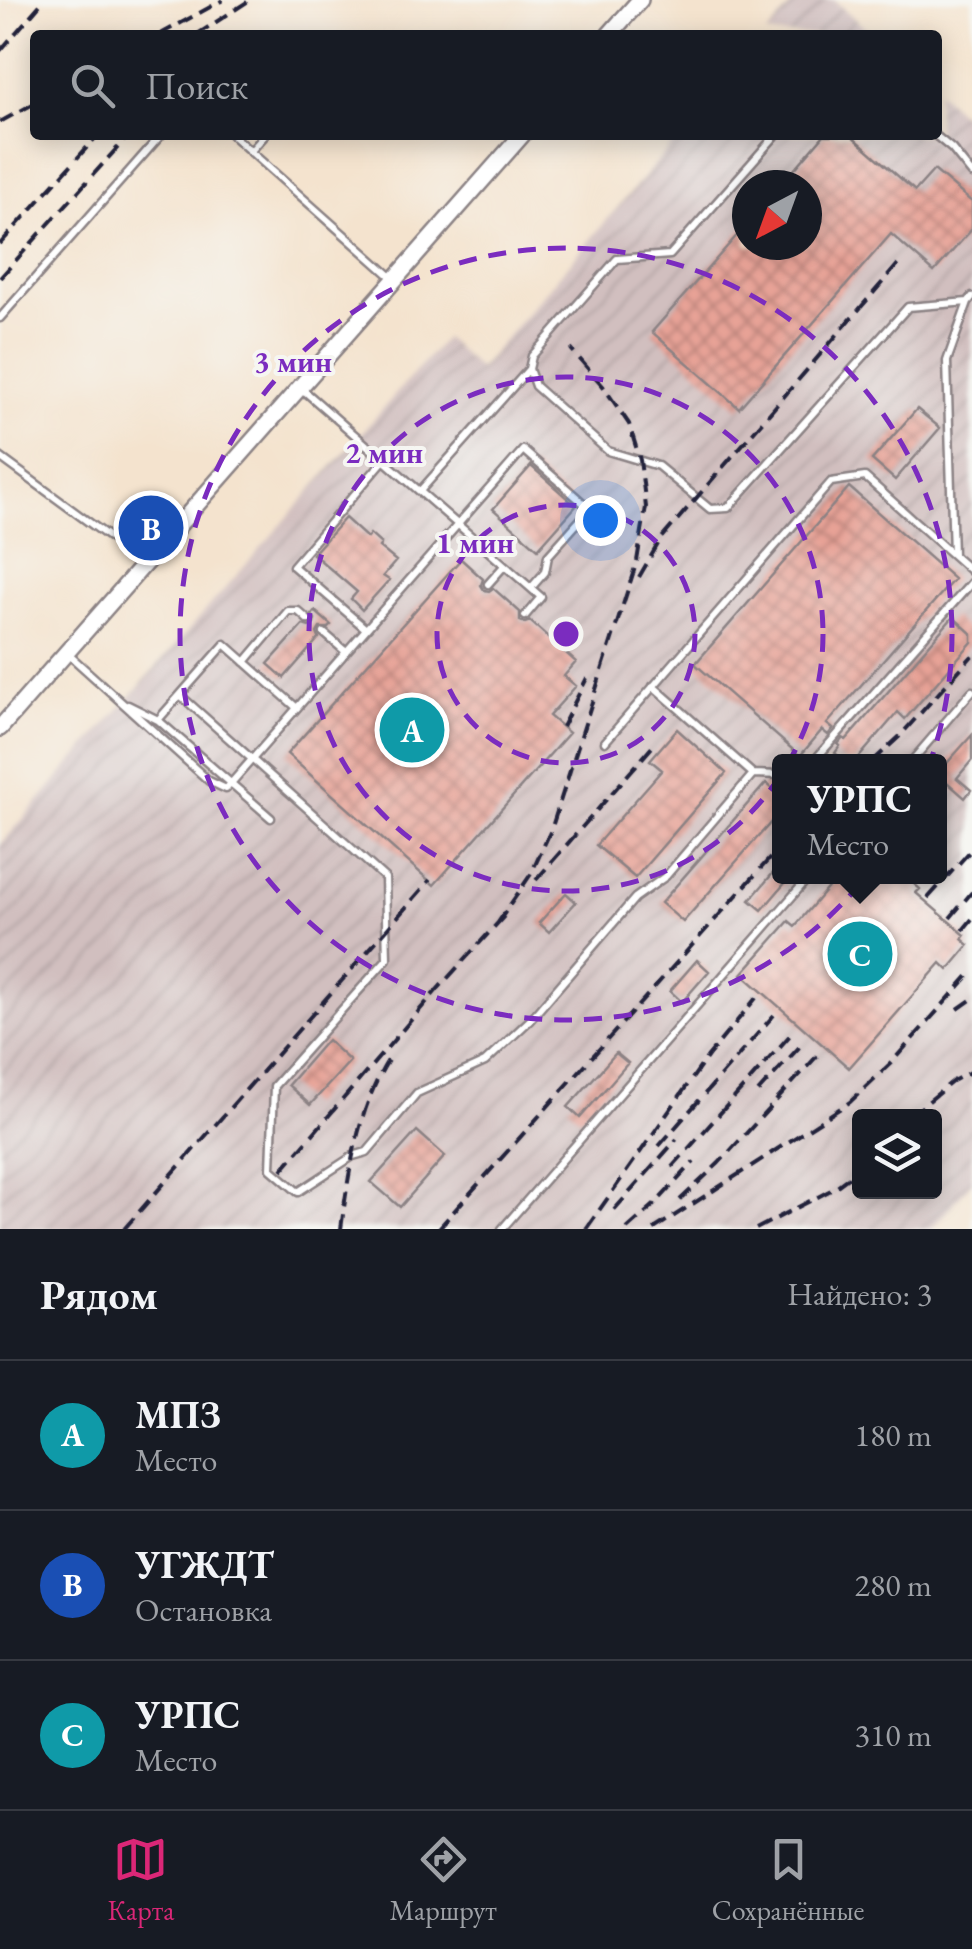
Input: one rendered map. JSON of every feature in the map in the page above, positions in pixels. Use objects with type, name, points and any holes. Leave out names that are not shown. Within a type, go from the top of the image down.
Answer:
[{"type":"street","points":[[613,30],[640,0]]},
{"type":"street","points":[[0,728],[518,140]]},
{"type":"lane","points":[[0,318],[157,140]]},
{"type":"lane","points":[[237,140],[395,280]]},
{"type":"lane","points":[[250,152],[261,140]]},
{"type":"lane","points":[[420,491],[529,369],[532,356],[617,258],[670,255],[772,140]]},
{"type":"lane","points":[[942,140],[972,174]]},
{"type":"lane","points":[[529,369],[536,386],[608,451],[658,466],[710,509],[728,508],[908,307],[970,300],[947,361],[953,554]]},
{"type":"lane","points":[[300,387],[541,598],[525,616]]},
{"type":"lane","points":[[66,652],[209,781],[226,789],[523,450],[590,508],[548,556],[545,572],[531,588]]},
{"type":"lane","points":[[0,457],[144,563]]},
{"type":"lane","points":[[366,629],[292,566],[384,460]]},
{"type":"lane","points":[[604,742],[831,482],[865,477],[972,572]]},
{"type":"lane","points":[[488,584],[504,566]]},
{"type":"lane","points":[[820,754],[972,582]]},
{"type":"lane","points":[[245,662],[288,612],[298,611],[308,620]]},
{"type":"lane","points":[[324,633],[346,652]]},
{"type":"lane","points":[[158,720],[225,644],[297,708]]},
{"type":"lane","points":[[653,686],[753,774],[772,775]]},
{"type":"lane","points":[[917,754],[972,691]]},
{"type":"lane","points":[[180,695],[386,878],[387,960],[274,1086],[271,1168],[298,1192],[353,1156],[367,1152],[417,1094],[485,1062],[530,1020],[635,898],[666,876],[753,774]]},
{"type":"lane","points":[[120,701],[158,720],[272,818]]},
{"type":"lane","points":[[502,1229],[803,884]]},
{"type":"shaded area","points":[[796,0],[834,0],[867,30],[770,30]]},
{"type":"shaded area","points":[[942,96],[972,123],[972,1182],[931,1229],[0,1229],[0,845],[445,338],[479,369],[676,140],[942,140]]},
{"type":"building","points":[[820,140],[857,140],[915,191],[934,170],[972,202],[972,229],[934,272],[891,234],[739,408],[652,332],[732,241],[732,260],[822,260],[822,170],[794,170]]},
{"type":"building","points":[[917,409],[940,428],[895,480],[872,460]]},
{"type":"building","points":[[531,466],[576,506],[538,549],[493,509]]},
{"type":"building","points":[[849,487],[954,579],[827,724],[833,729],[828,735],[822,730],[802,754],[695,664]]},
{"type":"building","points":[[345,518],[367,538],[370,534],[396,561],[383,576],[389,580],[362,610],[351,599],[357,592],[313,554]]},
{"type":"building","points":[[461,559],[483,579],[484,590],[493,588],[520,612],[520,621],[530,621],[576,662],[564,676],[576,686],[549,716],[569,733],[434,885],[287,754]]},
{"type":"building","points":[[315,611],[331,625],[320,628],[319,638],[284,678],[268,664],[303,625],[314,624]]},
{"type":"building","points":[[953,617],[972,634],[972,642],[905,719],[898,712],[862,754],[836,754],[838,744],[843,738],[846,740]]},
{"type":"building","points":[[677,729],[726,773],[635,878],[596,845],[662,770],[650,760]]},
{"type":"building","points":[[972,735],[972,760],[957,778],[971,790],[965,798],[947,782],[947,763]]},
{"type":"building","points":[[766,783],[772,788],[772,821],[683,922],[661,903]]},
{"type":"building","points":[[772,874],[772,884],[784,884],[762,910],[750,900]]},
{"type":"building","points":[[831,884],[914,884],[920,889],[916,893],[965,935],[962,939],[969,945],[948,970],[941,963],[849,1068],[742,974],[789,921],[795,926]]},
{"type":"building","points":[[566,893],[576,902],[549,932],[539,923]]},
{"type":"building","points":[[697,960],[709,971],[682,1002],[670,991]]},
{"type":"building","points":[[327,1040],[350,1061],[310,1105],[288,1085]]},
{"type":"building","points":[[616,1053],[628,1063],[580,1118],[568,1107]]},
{"type":"building","points":[[417,1131],[445,1156],[400,1207],[371,1182]]},
{"type":"railway","points":[[0,51],[44,0]]},
{"type":"railway","points":[[168,30],[223,0]]},
{"type":"railway","points":[[204,30],[250,0]]},
{"type":"railway","points":[[0,122],[30,106]]},
{"type":"railway","points":[[0,244],[94,140]]},
{"type":"railway","points":[[0,278],[124,140]]},
{"type":"railway","points":[[639,577],[661,539],[900,262]]},
{"type":"railway","points":[[497,924],[531,874],[551,830],[637,561],[646,507],[640,460],[629,424],[571,349]]},
{"type":"railway","points":[[881,754],[972,656]]},
{"type":"railway","points":[[562,727],[587,678]]},
{"type":"railway","points":[[536,880],[653,746]]},
{"type":"railway","points":[[947,877],[972,849]]},
{"type":"railway","points":[[438,1229],[772,856]]},
{"type":"railway","points":[[124,1229],[430,880]]},
{"type":"railway","points":[[928,898],[941,884]]},
{"type":"railway","points":[[950,918],[972,892]]},
{"type":"railway","points":[[282,1170],[506,914]]},
{"type":"railway","points":[[963,930],[972,919]]},
{"type":"railway","points":[[654,1229],[850,1102],[891,1063],[972,972]]},
{"type":"railway","points":[[586,1229],[708,1056],[756,998]]},
{"type":"railway","points":[[958,1009],[972,999]]},
{"type":"railway","points":[[659,1146],[774,1015]]},
{"type":"railway","points":[[672,1167],[793,1032]]},
{"type":"railway","points":[[758,1092],[804,1042]]},
{"type":"railway","points":[[680,1200],[818,1055]]},
{"type":"railway","points":[[341,1229],[363,1118],[390,1057]]},
{"type":"railway","points":[[919,1109],[953,1081],[972,1071]]},
{"type":"railway","points":[[614,1210],[677,1139]]},
{"type":"railway","points":[[627,1229],[694,1162]]},
{"type":"railway","points":[[756,1229],[852,1175]]},
{"type":"place","name":"УГЖДТ","points":[[151,528]]},
{"type":"place","name":"МПЗ","points":[[412,730]]},
{"type":"place","name":"УРПС","points":[[860,954]]}]
